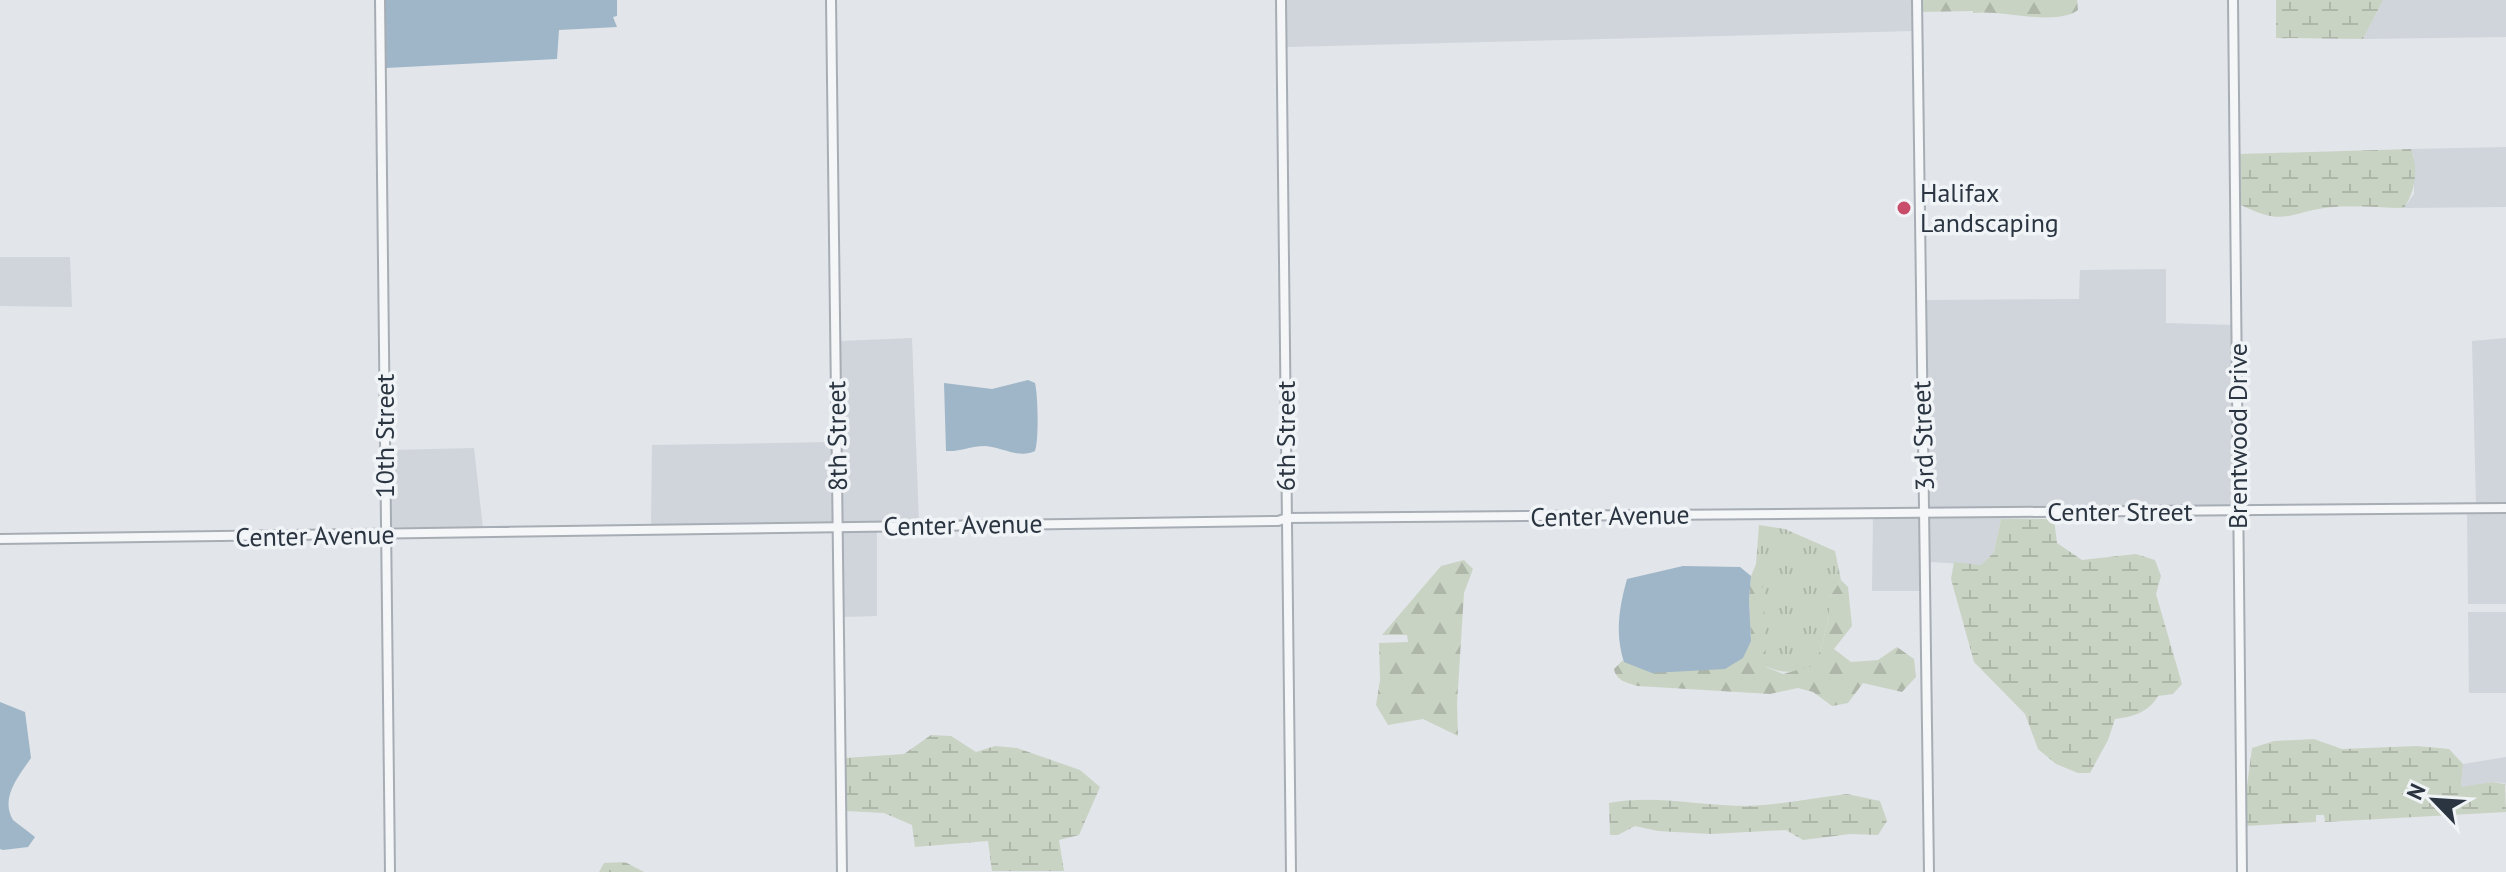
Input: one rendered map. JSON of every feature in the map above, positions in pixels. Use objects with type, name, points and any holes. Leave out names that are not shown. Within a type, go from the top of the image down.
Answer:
[{"type":"street","name":"10th Street","points":[[380,0],[390,872]]},
{"type":"street","name":"8th Street","points":[[831,0],[842,872]]},
{"type":"street","name":"6th Street","points":[[1281,0],[1291,872]]},
{"type":"street","name":"3rd Street","points":[[1917,0],[1929,872]]},
{"type":"street","name":"Brentwood Drive","points":[[2233,0],[2242,872]]},
{"type":"street","name":"Center Street","points":[[1925,512],[2506,508]]},
{"type":"street","name":"Center Avenue","points":[[0,539],[1278,521],[1287,518],[1925,512]]},
{"type":"shaded area","points":[[1285,0],[1913,0],[1913,31],[1287,47]]},
{"type":"shaded area","points":[[2383,0],[2506,0],[2506,37],[2363,39]]},
{"type":"shaded area","points":[[2506,147],[2506,207],[2404,208],[2414,194],[2414,157],[2411,149]]},
{"type":"shaded area","points":[[0,257],[70,257],[72,307],[0,306]]},
{"type":"shaded area","points":[[2166,269],[2166,323],[2233,325],[2235,507],[1930,508],[1924,300],[2079,299],[2080,270]]},
{"type":"shaded area","points":[[912,338],[919,522],[841,523],[840,341]]},
{"type":"shaded area","points":[[2506,338],[2506,504],[2476,504],[2472,341]]},
{"type":"shaded area","points":[[833,442],[833,523],[651,527],[652,445]]},
{"type":"shaded area","points":[[474,448],[483,529],[390,527],[389,450]]},
{"type":"shaded area","points":[[2467,512],[2506,512],[2506,604],[2468,604]]},
{"type":"shaded area","points":[[1921,516],[1922,591],[1872,591],[1873,517]]},
{"type":"shaded area","points":[[1930,516],[2133,516],[2001,519],[1994,552],[1981,565],[1930,562]]},
{"type":"shaded area","points":[[877,530],[877,616],[842,617],[842,531]]},
{"type":"shaded area","points":[[2468,612],[2506,612],[2506,693],[2469,693]]},
{"type":"shaded area","points":[[2506,757],[2506,787],[2505,783],[2492,782],[2461,788],[2463,764]]},
{"type":"green space","points":[[1921,0],[2077,0],[2078,10],[2056,17],[1973,11],[1921,12]]},
{"type":"green space","points":[[2276,0],[2383,0],[2363,39],[2276,38]]},
{"type":"green space","points":[[2411,149],[2415,180],[2404,208],[2333,207],[2279,217],[2241,205],[2240,154]]},
{"type":"green space","points":[[2001,519],[2054,519],[2057,543],[2082,560],[2136,554],[2155,560],[2161,576],[2156,594],[2182,684],[2173,694],[2158,696],[2140,713],[2115,719],[2108,740],[2090,773],[2078,773],[2056,764],[2038,749],[2025,714],[1974,662],[1951,579],[1954,562],[1981,565],[1994,552]]},
{"type":"green space","points":[[1759,525],[1785,529],[1835,551],[1841,580],[1829,598],[1829,617],[1821,649],[1812,667],[1788,672],[1765,666],[1758,576],[1751,576],[1756,564]]},
{"type":"green space","points":[[1464,560],[1473,569],[1464,593],[1458,736],[1423,719],[1388,725],[1376,705],[1380,680],[1379,643],[1408,642],[1407,635],[1382,635],[1441,566]]},
{"type":"green space","points":[[1751,576],[1758,576],[1764,591],[1766,667],[1783,674],[1812,666],[1821,649],[1829,617],[1829,598],[1841,580],[1848,587],[1852,626],[1834,649],[1851,662],[1878,660],[1897,647],[1914,659],[1916,677],[1902,692],[1863,683],[1848,703],[1832,706],[1813,692],[1798,688],[1770,694],[1638,686],[1617,676],[1614,669],[1623,660],[1751,641]]},
{"type":"green space","points":[[931,735],[951,736],[976,752],[995,746],[1017,748],[1080,770],[1100,787],[1079,835],[1059,840],[1064,871],[992,871],[988,841],[915,847],[912,825],[884,813],[846,811],[845,758],[904,754]]},
{"type":"green space","points":[[2314,739],[2342,749],[2417,746],[2449,749],[2463,764],[2461,787],[2492,782],[2505,784],[2506,812],[2325,822],[2324,815],[2316,815],[2316,822],[2246,826],[2246,794],[2252,748],[2274,741]]},
{"type":"green space","points":[[1847,794],[1880,801],[1887,821],[1878,835],[1850,834],[1803,840],[1786,830],[1711,834],[1658,831],[1635,826],[1618,835],[1610,835],[1609,803],[1660,800],[1747,806]]},
{"type":"green space","points":[[625,862],[644,872],[599,872],[604,863]]},
{"type":"water","points":[[384,0],[617,0],[617,16],[613,17],[617,27],[559,30],[557,59],[386,68]]},
{"type":"water","points":[[1028,380],[1035,383],[1037,397],[1035,451],[1017,453],[985,446],[946,451],[944,383],[992,389]]},
{"type":"water","points":[[1683,566],[1740,567],[1751,576],[1751,641],[1743,658],[1725,669],[1652,673],[1624,662],[1619,620],[1627,579]]},
{"type":"water","points":[[0,702],[25,712],[31,758],[12,788],[8,804],[13,820],[35,837],[28,847],[3,850],[0,849]]},
{"type":"place","name":"Halifax Landscaping","points":[[1904,208]]}]
